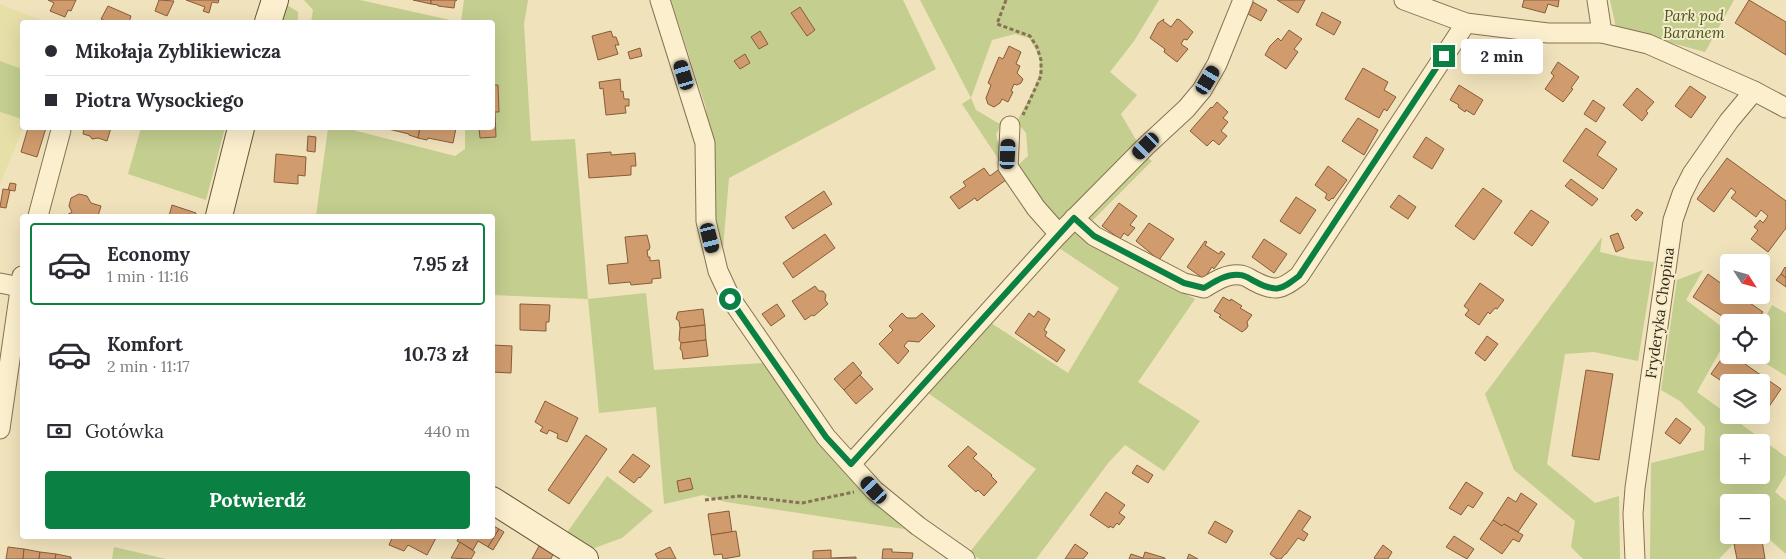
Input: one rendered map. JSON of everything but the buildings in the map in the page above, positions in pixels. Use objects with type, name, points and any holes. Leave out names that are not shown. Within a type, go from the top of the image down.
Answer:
[{"type":"main road","points":[[269,20],[275,0]]},
{"type":"main road","points":[[220,214],[240,130]]},
{"type":"main road","points":[[495,502],[585,559]]},
{"type":"street","points":[[660,0],[705,143],[706,221],[718,271],[730,299],[826,437],[874,490],[918,526],[965,559]]},
{"type":"street","points":[[851,464],[1058,234],[1186,109],[1202,90],[1217,64],[1243,0]]},
{"type":"street","points":[[1404,0],[1466,22],[1548,33],[1602,33],[1648,44],[1754,91],[1786,108]]},
{"type":"street","points":[[1597,0],[1602,33]]},
{"type":"street","points":[[1074,218],[1094,236],[1184,283],[1204,288],[1220,279],[1241,274],[1268,288],[1285,287],[1299,276],[1466,22]]},
{"type":"street","name":"Fryderyka Chopina","points":[[1635,559],[1633,514],[1635,488],[1673,220],[1682,194],[1692,174],[1729,121],[1754,91]]},
{"type":"street","points":[[1010,126],[1008,167],[1036,208],[1058,234]]},
{"type":"street","points":[[39,214],[61,130]]},
{"type":"street","points":[[0,283],[20,283]]},
{"type":"street","points":[[0,429],[20,296]]},
{"type":"path","points":[[1006,0],[997,24],[1030,36],[1037,48],[1042,71],[1018,124],[1010,126]]},
{"type":"path","points":[[705,500],[740,496],[802,503],[834,495],[874,490]]},
{"type":"shaded area","points":[[0,4],[41,20],[20,20],[20,68],[0,61]]},
{"type":"shaded area","points":[[0,112],[20,118],[20,130],[22,130],[0,184]]},
{"type":"green space","points":[[304,0],[360,0],[450,20],[311,20],[313,10]]},
{"type":"green space","points":[[464,0],[528,0],[524,24],[531,141],[575,139],[588,299],[495,295],[495,214],[316,214],[328,130],[353,130],[455,156],[465,149],[465,130],[495,130],[495,20],[461,20]]},
{"type":"green space","points":[[671,0],[903,0],[936,69],[729,178],[723,248],[712,214],[706,108]]},
{"type":"green space","points":[[920,0],[1159,0],[1134,41],[1110,72],[1137,95],[1121,114],[1139,145],[1057,222],[1012,166],[1018,165],[1028,156],[1026,133],[1017,122],[1028,101],[1040,70],[1039,56],[1031,41],[1029,38],[1015,34],[992,40],[971,98]]},
{"type":"green space","name":"Park pod Baranem","points":[[1610,0],[1734,0],[1705,52],[1616,28]]},
{"type":"green space","points":[[284,3],[298,12],[298,20],[280,20]]},
{"type":"green space","points":[[0,61],[20,68],[20,118],[0,112]]},
{"type":"green space","points":[[971,98],[976,110],[998,123],[1003,123],[996,134],[998,143],[1006,156],[999,160],[962,104]]},
{"type":"green space","points":[[140,130],[224,130],[206,200],[128,174]]},
{"type":"green space","points":[[1145,156],[1152,161],[1088,225],[1082,219]]},
{"type":"green space","points":[[1074,230],[1101,249],[1195,299],[1138,382],[1200,421],[1164,471],[1125,445],[1109,462],[1036,559],[980,559],[969,553],[1036,469],[928,393],[991,323],[1068,373],[1119,288],[1059,248]]},
{"type":"green space","points":[[1602,237],[1600,252],[1654,262],[1638,361],[1594,352],[1565,354],[1547,464],[1595,503],[1619,496],[1620,559],[1583,559],[1571,547],[1575,521],[1514,470],[1485,394]]},
{"type":"green space","points":[[1703,270],[1686,300],[1720,325],[1720,351],[1697,392],[1720,409],[1720,424],[1741,424],[1755,434],[1720,434],[1720,484],[1770,484],[1770,445],[1786,457],[1786,474],[1775,492],[1786,501],[1786,554],[1770,540],[1770,494],[1720,494],[1720,544],[1733,544],[1719,559],[1650,559],[1651,463],[1704,450],[1705,427],[1680,401],[1661,390],[1677,280]]},
{"type":"green space","points":[[646,293],[654,370],[763,363],[859,486],[904,529],[726,502],[703,495],[664,504],[656,407],[599,413],[588,299]]},
{"type":"green space","points":[[1772,305],[1786,313],[1786,376],[1767,364],[1770,364],[1770,314],[1767,314]]},
{"type":"green space","points":[[607,476],[653,511],[622,538],[589,550],[566,534]]},
{"type":"green space","points":[[114,547],[166,559],[112,559]]},
{"type":"route","points":[[730,299],[826,437],[851,464],[1074,218],[1094,236],[1184,283],[1204,288],[1220,279],[1241,274],[1268,288],[1285,287],[1299,276],[1444,56]]}]
